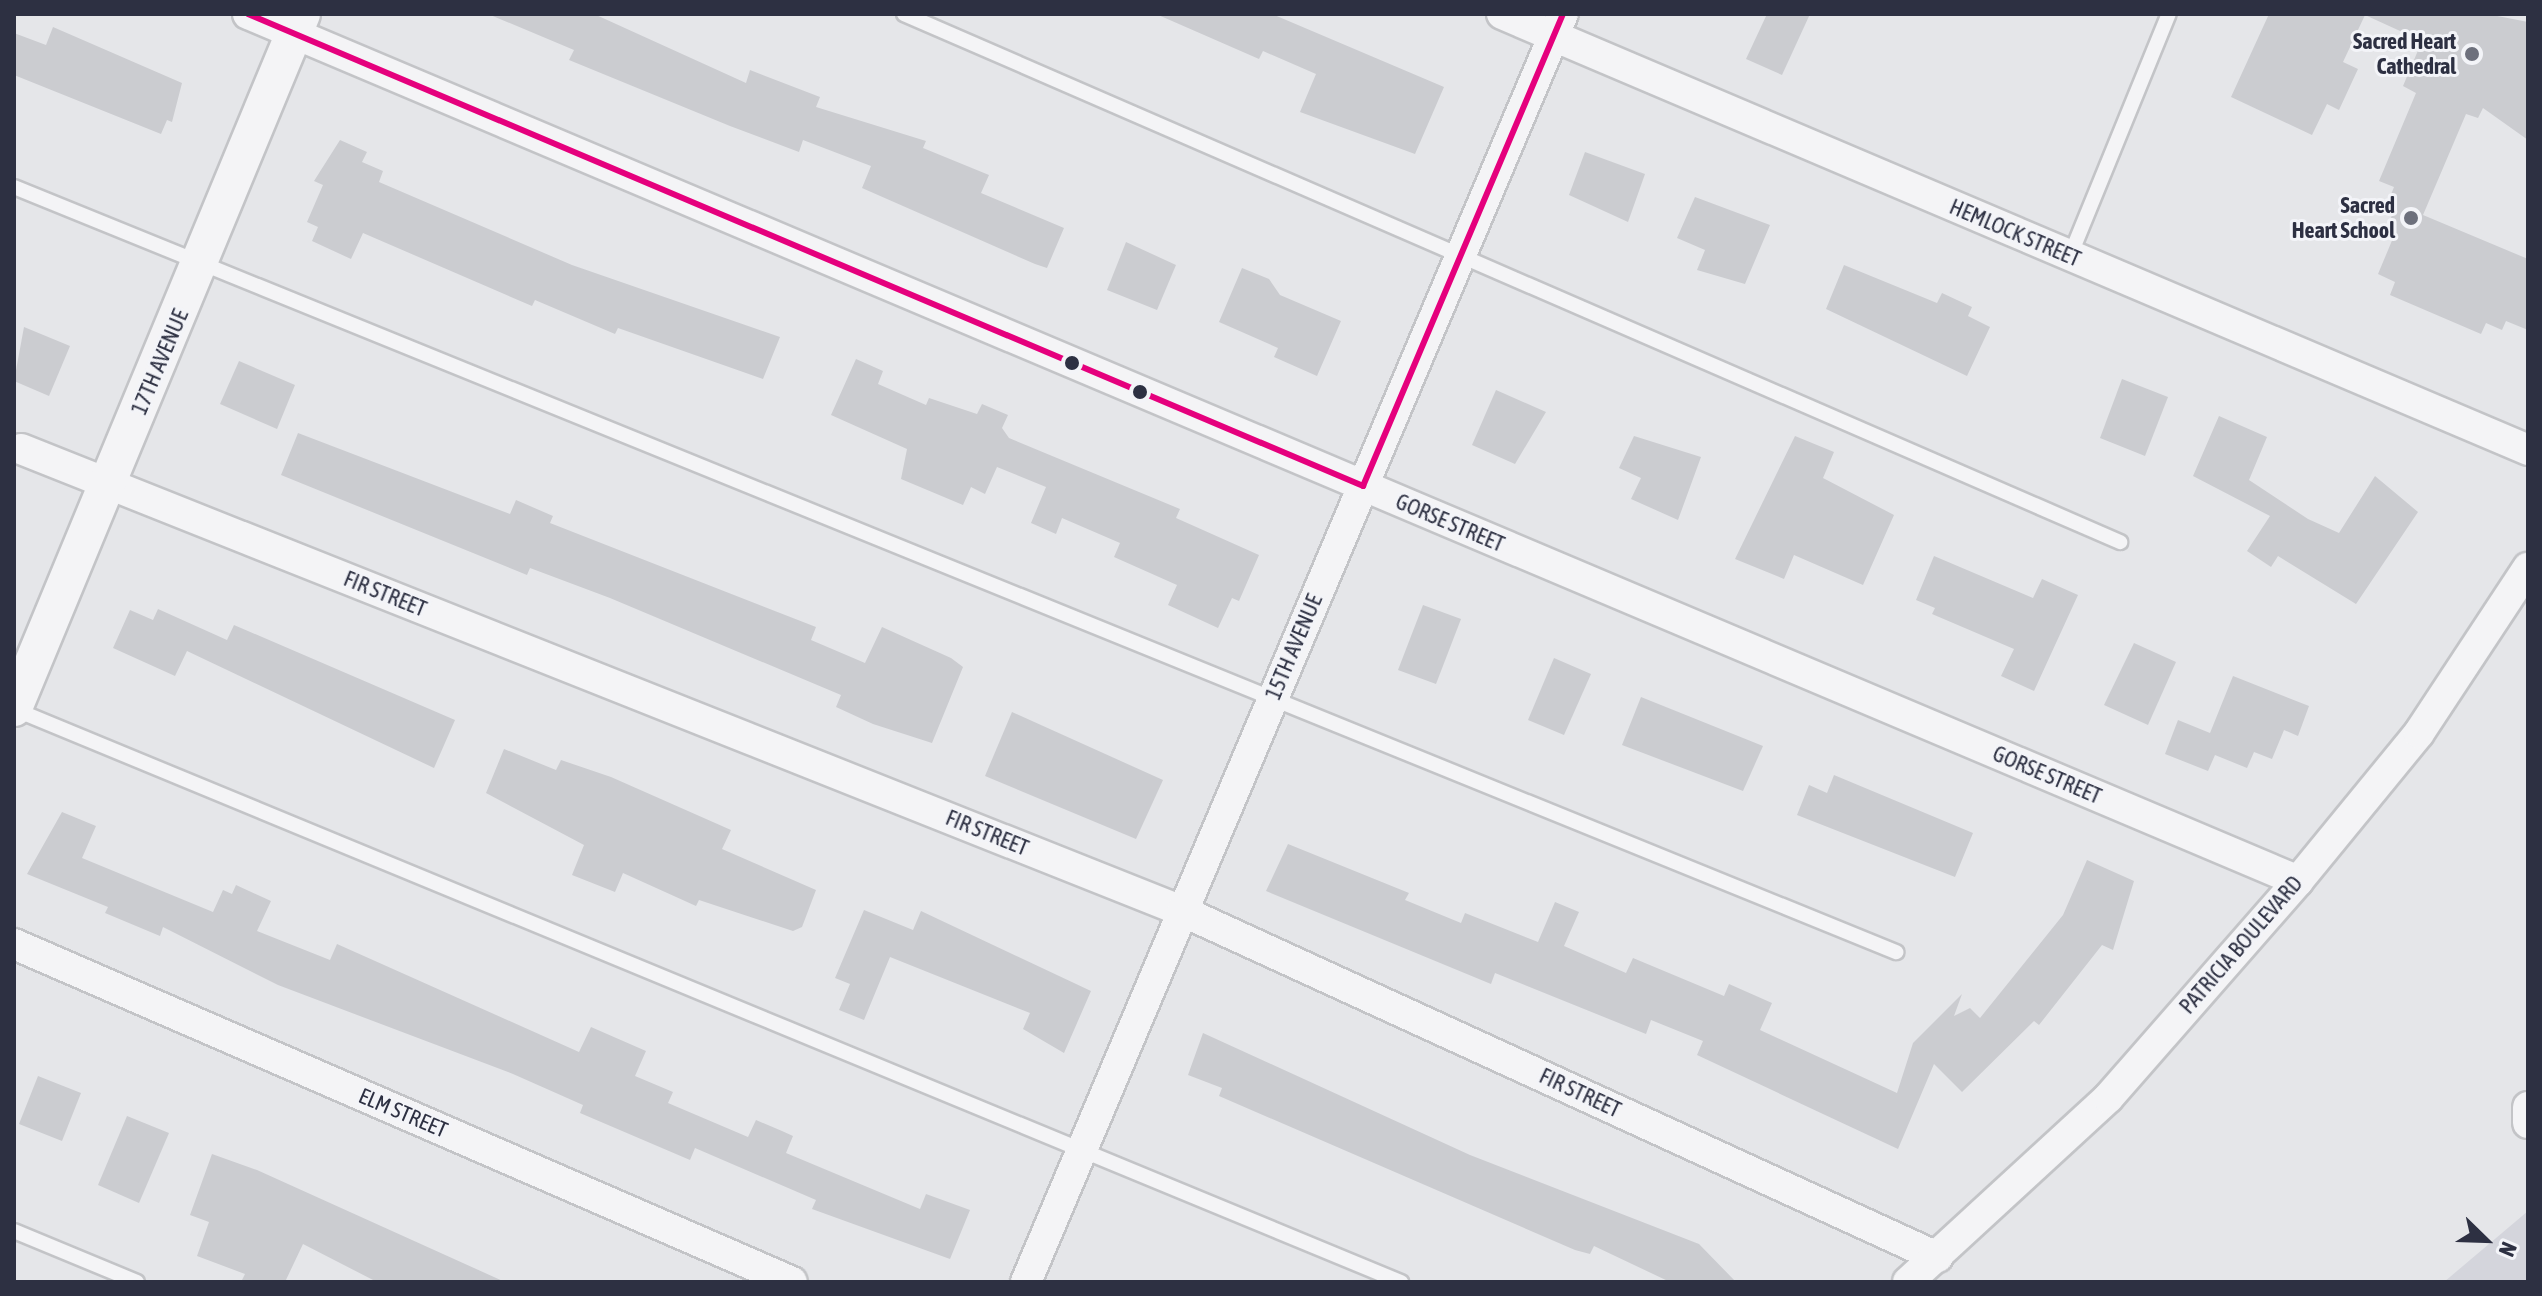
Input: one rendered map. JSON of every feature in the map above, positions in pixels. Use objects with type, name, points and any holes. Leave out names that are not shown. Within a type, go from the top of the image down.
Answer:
[{"type":"street","name":"GORSE STREET","points":[[248,14],[298,24],[1363,486],[2298,881]]},
{"type":"street","name":"HEMLOCK STREET","points":[[1502,14],[1559,25],[2070,256],[2528,450]]},
{"type":"street","name":"17TH AVENUE","points":[[14,709],[201,265],[298,24]]},
{"type":"street","name":"15TH AVENUE","points":[[1026,1282],[1460,252],[1559,25]]},
{"type":"street","name":"FIR STREET","points":[[21,449],[1182,911],[1937,1257]]},
{"type":"street","name":"PATRICIA BOULEVARD","points":[[1908,1282],[2108,1098],[2298,881],[2419,733],[2528,568]]},
{"type":"street","name":"ELM STREET","points":[[14,944],[792,1282]]},
{"type":"street","points":[[2528,1107],[2528,1123]]},
{"type":"lane","points":[[904,14],[1460,252],[2120,542]]},
{"type":"lane","points":[[2070,256],[2164,15]]},
{"type":"lane","points":[[14,187],[201,265],[1273,694],[1896,952]]},
{"type":"lane","points":[[14,709],[1401,1282]]},
{"type":"lane","points":[[14,1231],[137,1282]]},
{"type":"shaded area","points":[[2528,1211],[2528,1282],[2444,1282]]},
{"type":"building","points":[[488,14],[594,14],[746,83],[750,70],[820,97],[816,107],[926,141],[923,148],[989,175],[981,193],[1064,228],[1047,268],[1035,264],[862,188],[871,166],[803,140],[799,152],[730,126],[569,60],[574,50]]},
{"type":"building","points":[[1156,14],[1272,14],[1444,87],[1415,154],[1300,112],[1316,74],[1263,51],[1259,59]]},
{"type":"building","points":[[1767,14],[1810,14],[1782,75],[1746,59]]},
{"type":"building","points":[[2269,14],[2487,14],[2528,22],[2528,140],[2483,108],[2478,118],[2466,114],[2423,215],[2528,259],[2528,330],[2506,321],[2502,330],[2486,323],[2481,334],[2390,295],[2395,282],[2378,274],[2396,231],[2387,228],[2396,205],[2388,202],[2394,187],[2379,181],[2416,93],[2403,86],[2422,41],[2365,15],[2343,62],[2358,69],[2339,110],[2327,104],[2312,135],[2231,97]]},
{"type":"building","points":[[53,27],[182,83],[172,122],[167,120],[161,134],[14,75],[14,33],[46,45]]},
{"type":"building","points":[[340,140],[367,152],[362,162],[383,171],[379,182],[572,265],[780,337],[763,379],[618,328],[615,334],[535,300],[532,306],[363,233],[351,259],[312,241],[318,227],[307,222],[323,185],[314,181]]},
{"type":"building","points":[[1585,152],[1645,174],[1628,222],[1569,195]]},
{"type":"building","points":[[1695,197],[1770,225],[1745,284],[1697,270],[1705,250],[1677,238]]},
{"type":"building","points":[[1126,242],[1176,265],[1157,310],[1107,290]]},
{"type":"building","points":[[1844,265],[1937,303],[1942,293],[1972,307],[1968,316],[1990,327],[1967,376],[1826,309]]},
{"type":"building","points":[[1242,268],[1269,279],[1280,295],[1341,321],[1317,376],[1274,357],[1278,348],[1219,322]]},
{"type":"building","points":[[24,327],[70,346],[49,396],[14,381]]},
{"type":"building","points":[[856,359],[883,371],[878,384],[926,405],[929,398],[977,414],[982,404],[1008,415],[1002,428],[1009,438],[1180,509],[1176,518],[1259,555],[1239,601],[1232,598],[1218,628],[1168,605],[1177,585],[1114,557],[1120,543],[1062,518],[1056,534],[1031,523],[1046,487],[997,467],[985,494],[971,487],[963,505],[901,479],[907,449],[831,415]]},
{"type":"building","points":[[239,361],[295,385],[277,429],[220,404]]},
{"type":"building","points":[[2122,379],[2168,397],[2145,456],[2100,438]]},
{"type":"building","points":[[1496,390],[1546,412],[1515,464],[1472,445]]},
{"type":"building","points":[[2219,416],[2267,437],[2249,480],[2308,519],[2339,533],[2375,476],[2418,512],[2356,604],[2278,556],[2271,567],[2247,551],[2270,516],[2193,476]]},
{"type":"building","points":[[298,433],[510,514],[516,500],[553,516],[550,523],[816,627],[811,640],[865,663],[882,627],[951,658],[963,667],[932,743],[873,724],[836,707],[841,695],[610,598],[530,568],[527,575],[281,475]]},
{"type":"building","points":[[1634,436],[1701,457],[1678,520],[1631,499],[1641,478],[1619,468]]},
{"type":"building","points":[[1795,436],[1834,452],[1823,478],[1894,515],[1863,585],[1794,555],[1784,579],[1735,559]]},
{"type":"building","points":[[1934,556],[2033,598],[2042,579],[2078,595],[2034,691],[2001,676],[2014,649],[1932,614],[1935,608],[1916,600]]},
{"type":"building","points":[[1423,605],[1461,619],[1436,684],[1398,670]]},
{"type":"building","points":[[158,609],[227,640],[234,625],[455,720],[434,768],[187,651],[175,676],[113,648],[130,610],[153,620]]},
{"type":"building","points":[[2134,643],[2176,662],[2148,725],[2104,705]]},
{"type":"building","points":[[1554,658],[1591,674],[1564,735],[1528,720]]},
{"type":"building","points":[[2233,676],[2309,706],[2298,736],[2284,730],[2272,759],[2254,752],[2247,768],[2215,755],[2208,771],[2165,754],[2178,720],[2210,733]]},
{"type":"building","points":[[1641,697],[1763,746],[1743,791],[1622,745]]},
{"type":"building","points":[[1012,712],[1163,780],[1136,839],[985,776]]},
{"type":"building","points":[[504,749],[556,770],[561,760],[611,777],[731,830],[722,849],[816,890],[802,927],[793,931],[699,900],[696,906],[623,873],[615,892],[572,875],[584,845],[486,793]]},
{"type":"building","points":[[1834,775],[1973,833],[1955,877],[1797,815],[1809,785],[1827,793]]},
{"type":"building","points":[[62,812],[96,826],[82,858],[213,912],[223,890],[232,894],[236,885],[271,901],[257,931],[330,960],[337,944],[579,1052],[591,1027],[646,1051],[635,1076],[673,1092],[668,1103],[748,1137],[756,1120],[793,1136],[786,1153],[920,1209],[926,1194],[970,1210],[950,1259],[812,1209],[816,1200],[695,1148],[690,1160],[580,1113],[583,1105],[513,1074],[278,985],[163,927],[160,936],[105,913],[108,907],[27,874]]},
{"type":"building","points":[[1288,844],[1409,893],[1405,900],[1461,923],[1465,913],[1538,942],[1555,902],[1579,912],[1564,946],[1626,973],[1633,958],[1724,996],[1729,984],[1772,1003],[1760,1030],[1897,1093],[1913,1043],[1962,994],[1954,1016],[1970,1008],[1980,1018],[2063,915],[2087,860],[2134,881],[2113,950],[2102,945],[2039,1025],[2034,1021],[1962,1092],[1934,1064],[1898,1149],[1697,1055],[1703,1041],[1651,1020],[1646,1034],[1495,973],[1491,984],[1266,891]]},
{"type":"building","points":[[864,910],[913,930],[921,911],[1091,991],[1064,1053],[1023,1029],[1030,1013],[890,957],[864,1020],[839,1010],[850,984],[835,978]]},
{"type":"building","points":[[1203,1033],[1470,1155],[1699,1244],[1736,1282],[1670,1282],[1594,1246],[1590,1254],[1575,1250],[1219,1096],[1222,1088],[1188,1075]]},
{"type":"building","points":[[38,1076],[81,1093],[62,1141],[19,1124]]},
{"type":"building","points":[[127,1116],[169,1133],[139,1203],[98,1185]]},
{"type":"building","points":[[212,1154],[257,1170],[505,1282],[377,1282],[303,1244],[285,1282],[241,1282],[245,1274],[197,1256],[209,1222],[190,1215]]},
{"type":"transit line","points":[[248,14],[1363,486],[1563,14]]},
{"type":"place","name":"Sacred Heart Cathedral","points":[[2472,54]]},
{"type":"place","name":"Sacred Heart School","points":[[2411,218]]}]
